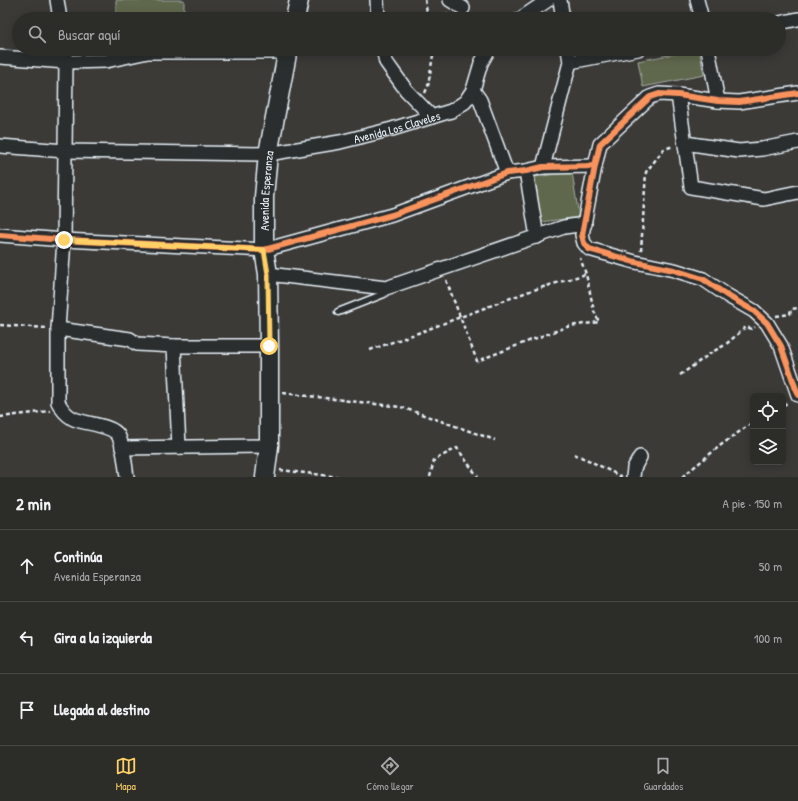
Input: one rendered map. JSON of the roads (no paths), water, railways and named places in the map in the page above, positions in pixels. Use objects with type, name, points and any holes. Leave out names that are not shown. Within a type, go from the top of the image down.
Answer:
[{"type":"street","points":[[57,0],[59,12]]},
{"type":"street","points":[[296,12],[299,0]]},
{"type":"street","points":[[377,0],[378,12]]},
{"type":"street","points":[[450,0],[463,8]]},
{"type":"street","points":[[530,12],[548,0]]},
{"type":"street","points":[[560,0],[562,12]]},
{"type":"street","points":[[697,0],[700,12]]},
{"type":"street","points":[[786,22],[798,19]]},
{"type":"street","points":[[0,57],[32,56]]},
{"type":"street","points":[[65,56],[64,240],[58,329],[58,402],[62,410],[72,418],[110,429],[117,434],[122,448],[126,477]]},
{"type":"street","points":[[72,56],[106,61],[129,56]]},
{"type":"street","name":"Avenida Esperanza","points":[[266,472],[269,446],[269,346],[268,274],[264,250],[264,197],[268,154],[287,56]]},
{"type":"street","points":[[385,56],[386,62],[406,90],[432,117]]},
{"type":"street","name":"Avenida Los Claveles","points":[[0,146],[64,151],[268,154],[340,142],[432,117],[451,110],[465,102],[473,90],[481,63],[486,56]]},
{"type":"street","points":[[543,167],[569,56]]},
{"type":"street","points":[[709,56],[718,101]]},
{"type":"street","points":[[473,90],[480,100],[507,173]]},
{"type":"street","points":[[798,93],[739,102],[718,101],[678,95],[659,94],[650,97],[600,144],[584,230],[584,243],[590,249],[635,262],[674,270],[703,279],[754,311],[764,321],[781,346],[798,394]]},
{"type":"street","points":[[678,95],[691,187],[764,199],[798,192]]},
{"type":"street","points":[[685,143],[739,151],[762,149],[798,142]]},
{"type":"street","points":[[0,235],[64,240],[264,250],[392,215],[507,173],[543,167],[595,166]]},
{"type":"street","points":[[526,171],[537,237]]},
{"type":"street","points":[[268,274],[386,288],[564,227],[584,230]]},
{"type":"street","points":[[58,329],[130,339],[137,344],[174,346],[269,346]]},
{"type":"street","points":[[174,346],[179,447]]},
{"type":"street","points":[[122,448],[269,446]]},
{"type":"street","points":[[633,477],[634,468],[640,457]]},
{"type":"lane","points":[[338,312],[384,294],[386,288]]}]
